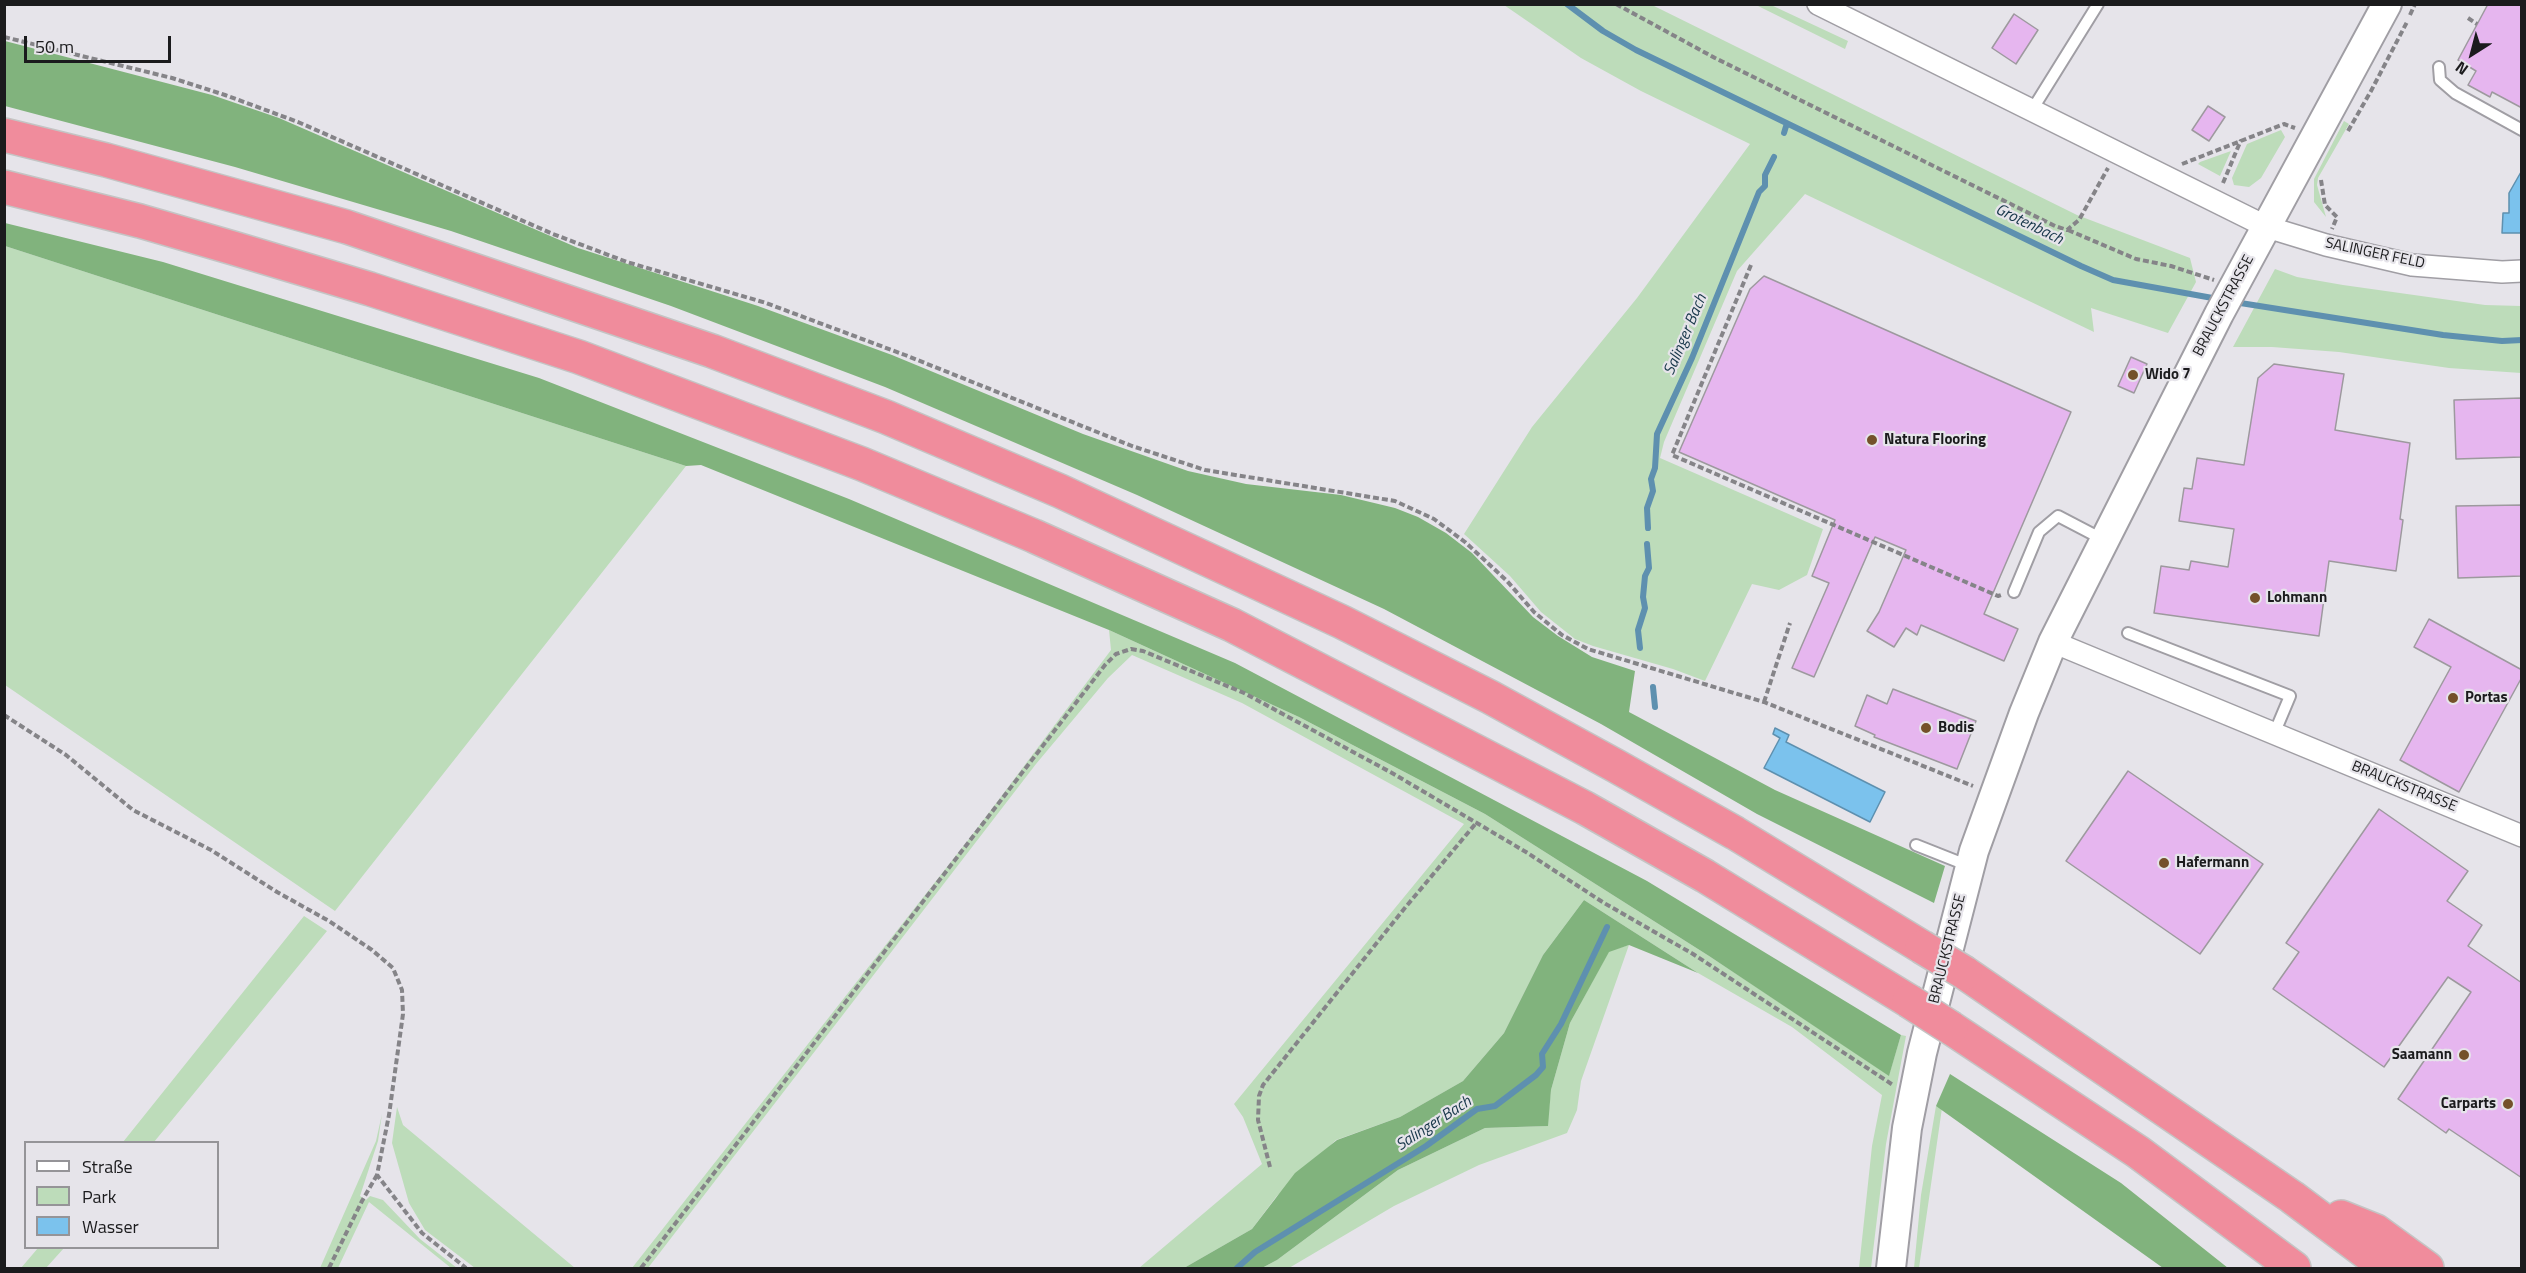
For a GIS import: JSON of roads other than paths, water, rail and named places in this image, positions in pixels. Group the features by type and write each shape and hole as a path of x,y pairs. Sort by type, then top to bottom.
{"highway":[{"path":"4,135 106,160 347,227 471,267 712,351 952,445 1214,561 1342,622 1490,697 1735,833 1965,973 2292,1197 2387,1269"},
{"path":"4,187 140,221 233,248 370,289 579,357 862,464 1023,531 1232,625 1585,808 1705,876 1909,1001 2138,1152 2294,1269"},
{"path":"2292,1197 2376,1232 2427,1269"}],"street":[{"name":"BRAUCKSTRASSE","path":"1891,1269 1913,1093 1969,866 1993,794 2053,642 2219,314 2267,227 2330,137 2388,4"},
{"path":"1825,6 2267,227"},
{"name":"SALINGER FELD","path":"2267,227 2326,245 2412,265 2502,272 2522,271"},
{"name":"BRAUCKSTRASSE","path":"2053,642 2522,836"}],"lane":[{"path":"2032,110 2097,4"},
{"path":"2439,67 2440,80 2455,93 2522,130"},
{"path":"2014,592 2039,532 2058,516 2104,541"},
{"path":"2128,633 2290,696 2274,734"},
{"path":"1916,845 1969,866"}],"water":[{"path":"2521,172 2521,233 2502,233 2503,213 2509,213 2509,193"},
{"path":"1775,728 1789,735 1786,742 1885,792 1870,822 1764,768 1780,738 1773,734"}],"waterway":[{"name":"Grotenbach","path":"1567,4 1603,31 1636,50 2081,266 2113,280 2218,299"},
{"name":"Salinger Bach","path":"1784,133 1787,123"},
{"name":"Salinger Bach","path":"1648,528 1647,508 1653,491 1651,479 1655,468 1657,434 1692,358 1759,192 1765,186 1765,175 1774,157"},
{"name":"Grotenbach","path":"2234,302 2443,335 2502,341 2522,340"},
{"name":"Salinger Bach","path":"1640,648 1638,630 1645,608 1643,597 1645,576 1649,568 1647,544"},
{"name":"Salinger Bach","path":"1653,687 1655,707"},
{"name":"Salinger Bach","path":"1237,1268 1255,1252 1426,1146 1477,1109 1495,1106 1536,1075 1543,1067 1542,1054 1561,1024 1607,927"}],"place":[{"name":"Wido 7","path":"2133,375"},
{"name":"Natura Flooring","path":"1872,440"},
{"name":"Lohmann","path":"2255,598"},
{"name":"Portas","path":"2453,698"},
{"name":"Bodis","path":"1926,728"},
{"name":"Hafermann","path":"2164,863"},
{"name":"Saamann","path":"2464,1055"},
{"name":"Carparts","path":"2508,1104"}]}
